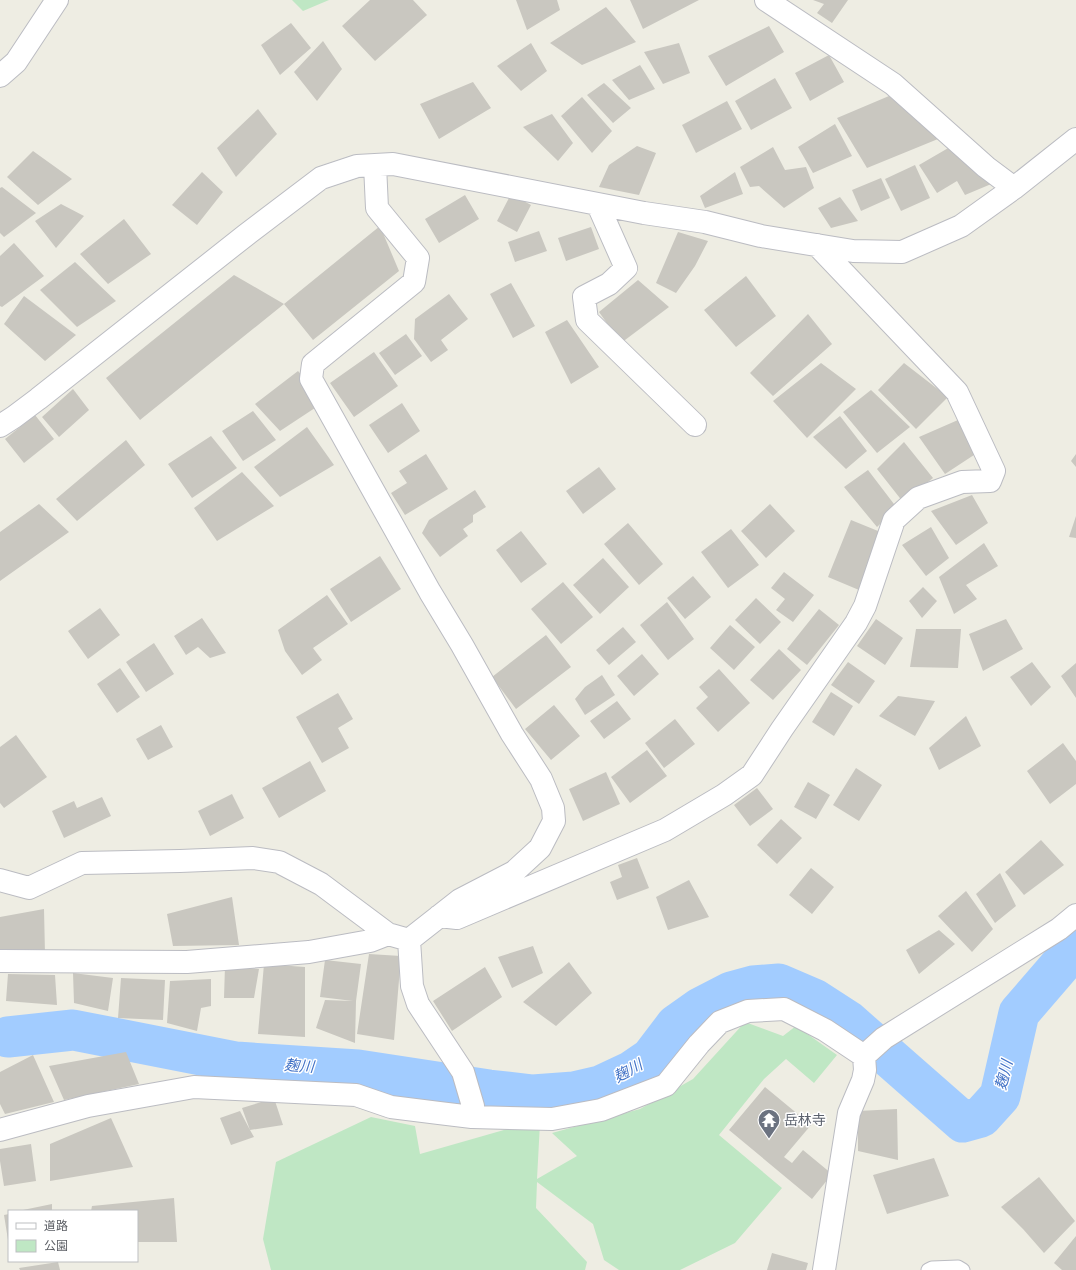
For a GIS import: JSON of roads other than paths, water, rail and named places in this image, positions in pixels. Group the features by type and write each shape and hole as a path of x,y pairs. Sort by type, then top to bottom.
{"street":[{"path":"0,76 16,62 57,0"},
{"path":"766,0 893,84 986,167 1014,188"},
{"path":"0,426 26,408 321,178 357,166 393,164 598,205 705,222 761,236 853,250 902,252 961,226 1014,188 1076,139"},
{"path":"375,165 376,208 418,258 414,282 313,364 311,379 430,592 462,645 512,734 541,779 553,808 554,822 540,848 514,872 460,900 409,940"},
{"path":"598,205 626,268 609,284 584,297 587,320 696,425"},
{"path":"439,916 457,918 665,830 724,795 752,775 782,729 856,623 865,606 894,520 918,498 962,482 990,481 994,471 957,392 817,245"},
{"path":"0,880 29,888 82,863 253,858 279,862 321,884 388,934 409,940"},
{"path":"824,1270 849,1113 863,1080 872,1049 1059,929 1076,915"},
{"path":"0,961 187,962 310,952 370,941 388,934"},
{"path":"409,940 412,986 418,1004 463,1072 472,1111"},
{"path":"0,1130 88,1106 194,1087 356,1095 390,1107 472,1111 552,1119 601,1110 666,1085 699,1044 720,1022 748,1011 784,1009 826,1030 872,1049"}],"lane":[{"path":"928,1270 932,1268 958,1266 963,1270"}],"waterway":[{"name":"麹川","path":"8,1037 73,1030 236,1062 358,1070 489,1090 533,1095 574,1092 600,1086 632,1071 651,1058 676,1025 700,1008 731,992 753,986 779,984 814,999 848,1021 963,1122 981,1117 1000,1096 1019,1013 1076,947"},
{"path":"0,1042 8,1037"}],"place":[{"name":"岳林寺","path":"769,1140"}]}
